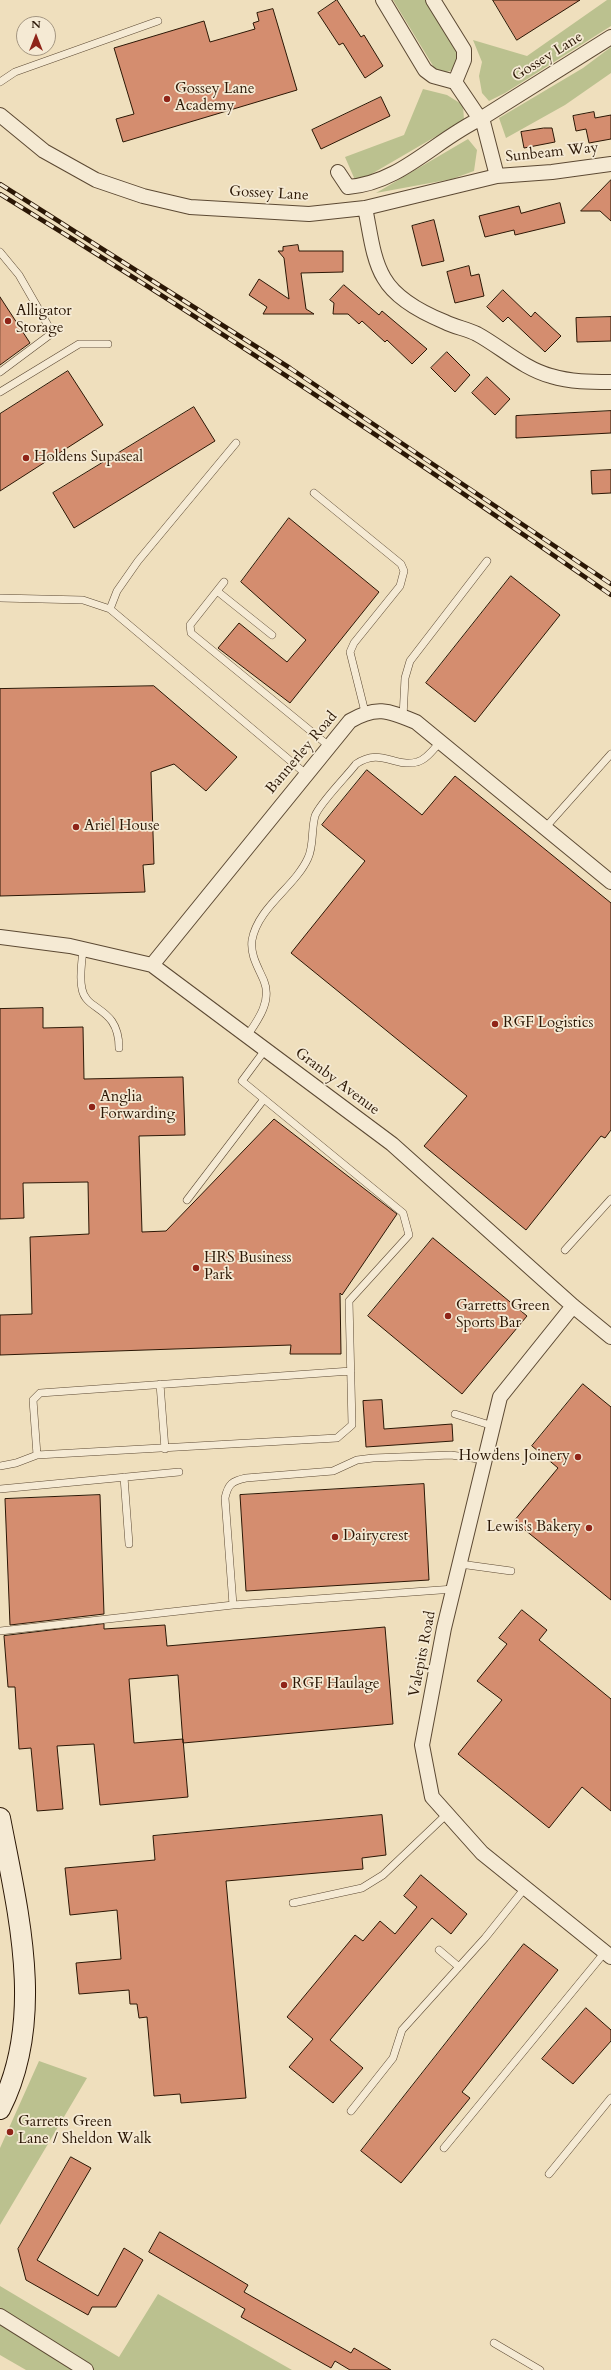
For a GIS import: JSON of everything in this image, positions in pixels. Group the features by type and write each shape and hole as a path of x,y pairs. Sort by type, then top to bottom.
{"street":[{"path":"383,0 425,70 433,76 455,82 481,119 497,176"},
{"path":"433,0 464,50 464,60 455,82"},
{"name":"Gossey Lane","path":"338,172 348,187 365,185 396,172 611,37"},
{"name":"Gossey Lane","path":"0,115 44,151 96,180 143,196 190,207 301,214 365,208 497,176"},
{"name":"Sunbeam Way","path":"497,176 552,172 611,164"},
{"path":"365,208 376,257 384,279 401,297 419,310 445,322 475,333 520,362 549,376 573,381 611,382"},
{"name":"Bannerley Road","path":"152,965 350,721 365,712 387,710 416,722 611,882"},
{"name":"Granby Avenue","path":"0,936 83,949 152,965 392,1144 573,1306 611,1337"},
{"name":"Valepits Road","path":"573,1306 500,1397 454,1589 422,1745 432,1797 447,1814 482,1853 608,1954"},
{"path":"0,1818 25,1962 24,2019 17,2061 0,2109"},
{"path":"0,2316 86,2370"}],"lane":[{"path":"0,82 15,72 158,21"},
{"path":"0,252 19,275 50,329 51,334 48,338 0,372"},
{"path":"0,392 79,344 108,344"},
{"path":"110,609 117,591 138,561 236,443"},
{"path":"314,492 401,564 404,571 400,586 354,643 350,652 365,712"},
{"path":"404,717 405,678 410,661 487,561"},
{"path":"224,582 190,625 191,633 329,746"},
{"path":"217,591 272,635"},
{"path":"0,598 83,600 110,609 306,774"},
{"path":"247,1036 262,1013 266,998 264,982 252,954 252,940 260,921 300,872 309,857 316,814 356,764 365,758 374,756 389,758 406,763 418,762 429,754 440,742"},
{"path":"545,828 611,754"},
{"path":"83,949 82,990 88,1001 106,1014 116,1026 119,1048"},
{"path":"0,1466 16,1463 37,1455 165,1449 337,1438 352,1425 349,1301 409,1235 403,1213 242,1081 266,1050"},
{"path":"188,1200 264,1099"},
{"path":"565,1250 611,1199"},
{"path":"37,1455 33,1400 40,1393 351,1371"},
{"path":"160,1384 165,1449"},
{"path":"455,1414 493,1426"},
{"path":"233,1605 225,1498 227,1488 232,1481 246,1478 333,1471 357,1460 373,1458 451,1455 485,1460"},
{"path":"0,1489 179,1472"},
{"path":"124,1477 129,1544"},
{"path":"460,1564 511,1571"},
{"path":"0,1631 233,1605 454,1589"},
{"path":"293,1903 362,1888 383,1875 447,1814"},
{"path":"351,2111 393,2058 402,2030 459,1967 525,1888"},
{"path":"439,1950 459,1967"},
{"path":"444,2148 608,1954"},
{"path":"549,2174 611,2098"},
{"path":"494,2343 540,2370"}],"green space":[{"path":"393,0 425,0 459,53 454,70 446,72 435,69"},
{"path":"607,0 611,0 611,26 505,93 489,101 482,93 479,76 482,62 473,40 527,56"},
{"path":"611,47 611,73 565,105 506,138 499,118 583,68"},
{"path":"423,89 447,95 463,105 464,120 368,176 355,180 345,157 404,135"},
{"path":"468,139 477,150 474,171 452,179 376,193"},
{"path":"39,2061 87,2078 0,2225 0,2148"},
{"path":"0,2286 119,2357 158,2294 292,2370 26,2370 0,2355"}],"building":[{"path":"337,0 361,37 364,35 383,66 365,78 343,43 339,45 318,13"},
{"path":"493,0 580,0 517,40"},
{"path":"273,9 297,90 123,142 116,119 134,114 114,48 204,21 210,42 255,29 253,23 259,21 257,13"},
{"path":"381,97 390,116 321,149 312,130"},
{"path":"594,112 595,118 611,115 611,139 589,143 586,129 576,131 573,116"},
{"path":"552,128 555,142 524,148 521,132"},
{"path":"611,180 611,221 600,211 581,211"},
{"path":"560,203 565,223 515,235 514,230 485,237 479,216 519,206 521,213"},
{"path":"434,220 444,261 422,266 412,226"},
{"path":"298,245 299,251 343,251 343,272 301,273 306,309 314,314 263,314 267,307 249,295 259,279 289,299 284,258 278,251 283,251 283,247"},
{"path":"469,266 471,276 479,274 484,296 455,303 447,272"},
{"path":"344,285 379,315 382,311 427,349 412,364 387,340 385,342 362,321 359,324 348,314 333,314 334,303 330,300"},
{"path":"503,290 531,317 535,312 561,336 545,352 508,317 503,322 487,307"},
{"name":"Alligator Storage","path":"0,297 30,343 0,365"},
{"path":"611,317 611,341 577,342 576,318"},
{"path":"447,352 470,375 455,392 431,368"},
{"name":"Holdens Supaseal","path":"68,371 103,425 0,491 0,414"},
{"path":"487,377 510,399 495,415 472,393"},
{"path":"194,407 215,441 74,528 53,493"},
{"path":"611,411 611,433 516,438 516,416"},
{"path":"611,470 611,493 592,494 591,471"},
{"path":"289,518 379,592 290,703 218,648 239,623 287,662 306,640 241,582"},
{"path":"511,576 560,615 475,722 426,683"},
{"name":"Ariel House","path":"154,686 237,757 206,791 174,764 151,772 154,864 143,865 145,892 0,896 0,689"},
{"name":"RGF Logistics","path":"367,770 422,815 455,776 611,903 611,1130 605,1138 601,1136 526,1230 424,1146 467,1096 291,953 365,861 322,825"},
{"name":"HRS Business Park","path":"43,1008 43,1028 83,1027 84,1079 183,1077 185,1135 139,1136 142,1232 166,1231 274,1119 397,1214 342,1295 340,1293 341,1354 290,1354 291,1345 0,1355 0,1315 32,1314 30,1237 89,1234 88,1182 23,1183 24,1218 0,1219 0,1009"},
{"name":"Garretts Green Sports Bar","path":"433,1238 527,1316 462,1394 368,1316"},
{"path":"583,1384 611,1407 611,1600 514,1521 558,1468 532,1446"},
{"path":"382,1400 384,1429 452,1424 453,1441 366,1447 363,1401"},
{"name":"Dairycrest","path":"424,1484 429,1580 246,1591 240,1495"},
{"path":"100,1495 104,1614 10,1625 5,1499"},
{"path":"522,1610 547,1630 539,1640 611,1699 611,1811 582,1787 549,1828 458,1754 502,1700 477,1681 507,1644 499,1638"},
{"path":"104,1624 104,1629 165,1625 167,1646 385,1627 393,1724 183,1743 188,1797 100,1805 94,1744 57,1746 63,1809 37,1811 31,1748 19,1749 15,1687 8,1687 4,1636","holes":["178,1675 183,1739 134,1743 129,1679"]},
{"path":"382,1815 386,1855 362,1858 363,1869 226,1881 246,2098 181,2103 180,2094 154,2096 147,2017 139,2018 137,2004 130,2004 129,1990 79,1994 76,1963 121,1959 117,1910 70,1915 65,1868 155,1860 153,1836"},
{"path":"421,1875 467,1914 451,1934 432,1918 330,2040 363,2068 333,2103 289,2067 313,2039 287,2017 355,1935 363,1941 380,1921 395,1934 417,1907 404,1896"},
{"path":"524,1944 558,1970 462,2092 470,2098 401,2183 361,2151"},
{"path":"586,2008 611,2030 611,2041 573,2084 542,2059"},
{"path":"71,2157 91,2168 37,2260 98,2296 124,2248 143,2260 116,2307 92,2307 88,2315 26,2280 18,2249"},
{"path":"160,2232 248,2285 244,2292 351,2353 354,2348 391,2370 350,2370 335,2361 331,2368 241,2317 245,2309 149,2252"}],"railway":[{"path":"0,184 290,368 611,584"},
{"path":"0,194 232,340 385,441 611,595"}],"place":[{"name":"Gossey Lane Academy","path":"167,99"},
{"name":"Alligator Storage","path":"8,321"},
{"name":"Holdens Supaseal","path":"26,458"},
{"name":"Ariel House","path":"76,827"},
{"name":"RGF Logistics","path":"495,1024"},
{"name":"Anglia Forwarding","path":"92,1107"},
{"name":"HRS Business Park","path":"196,1268"},
{"name":"Garretts Green Sports Bar","path":"448,1316"},
{"name":"Howdens Joinery","path":"578,1457"},
{"name":"Lewis's Bakery","path":"589,1528"},
{"name":"Dairycrest","path":"335,1537"},
{"name":"RGF Haulage","path":"284,1685"},
{"name":"Garretts Green Lane / Sheldon Walk","path":"10,2132"}]}
